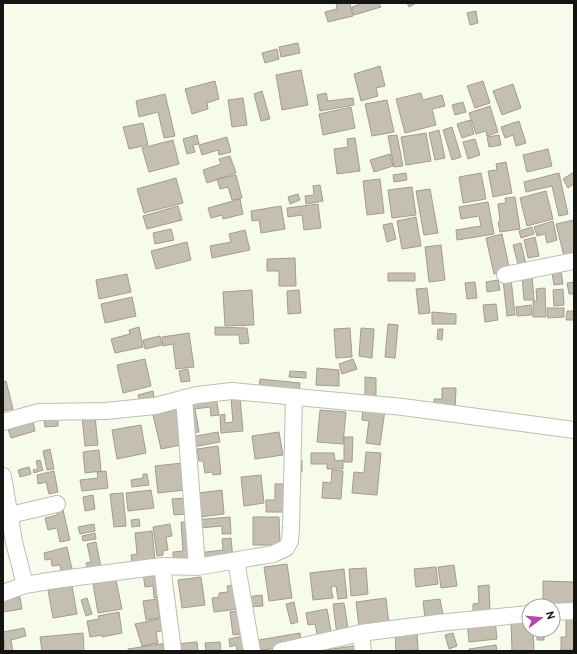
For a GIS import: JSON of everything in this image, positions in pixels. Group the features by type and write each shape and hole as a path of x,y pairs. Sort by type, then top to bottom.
{"street":[{"path":"505,275 574,261"},
{"path":"3,422 39,412 106,411 155,406 197,394 232,391 403,408 574,430"},
{"path":"3,593 25,585 162,566 197,568 273,554 286,548 290,541 294,397"},
{"path":"184,398 197,568"},
{"path":"3,476 14,542 25,585"},
{"path":"10,515 57,504"},
{"path":"236,561 252,651"},
{"path":"162,566 173,651"},
{"path":"561,612 574,611"},
{"path":"281,651 360,633 521,615"},
{"path":"360,633 363,651"}],"building":[{"path":"336,3 350,3 353,16 328,22 325,12 337,9"},
{"path":"357,3 379,3 381,7 354,15 352,7 358,5"},
{"path":"407,3 416,3 409,7"},
{"path":"476,11 478,23 470,25 467,13"},
{"path":"298,43 300,53 281,57 279,47"},
{"path":"277,49 279,59 265,63 262,53"},
{"path":"380,66 385,86 376,88 378,96 361,101 354,74"},
{"path":"301,70 308,105 282,110 276,75"},
{"path":"215,81 219,99 207,103 208,109 192,114 185,89"},
{"path":"483,81 490,103 475,108 467,86"},
{"path":"513,84 521,108 502,115 493,91"},
{"path":"262,91 270,119 261,121 254,94"},
{"path":"326,93 328,101 353,98 354,105 320,111 317,95"},
{"path":"421,93 423,100 442,95 445,106 432,109 436,125 405,133 396,99"},
{"path":"165,94 175,136 164,138 158,112 139,117 136,101"},
{"path":"243,98 247,125 232,127 228,100"},
{"path":"387,100 394,132 372,136 365,104"},
{"path":"463,102 466,112 455,115 452,105"},
{"path":"490,106 498,132 487,136 486,131 476,134 469,113"},
{"path":"351,107 355,128 323,135 319,114"},
{"path":"470,120 474,134 462,138 457,124"},
{"path":"519,121 526,143 516,146 513,135 505,138 501,127"},
{"path":"143,123 148,145 129,149 123,127"},
{"path":"452,127 461,157 452,160 443,130"},
{"path":"439,130 445,158 435,160 429,133"},
{"path":"426,133 431,161 406,165 401,137"},
{"path":"197,135 199,144 193,145 195,152 187,154 183,139"},
{"path":"397,135 403,166 394,167 388,136"},
{"path":"499,135 501,145 489,147 487,137"},
{"path":"227,137 231,152 219,155 218,150 202,155 199,145"},
{"path":"355,138 360,171 337,174 334,149 348,147 347,139"},
{"path":"475,139 480,155 468,159 463,142"},
{"path":"173,140 179,164 149,172 142,148"},
{"path":"548,149 552,166 527,172 523,155"},
{"path":"390,154 393,166 374,172 370,160"},
{"path":"230,156 236,173 207,183 203,170 221,164 219,159"},
{"path":"506,162 512,193 493,197 488,171 497,170 496,164"},
{"path":"574,172 574,184 568,188 563,179"},
{"path":"406,173 407,180 394,182 393,175"},
{"path":"481,173 486,199 463,203 459,177"},
{"path":"559,173 568,214 559,216 552,186 526,192 524,182"},
{"path":"236,175 242,198 232,200 228,187 220,189 217,179"},
{"path":"176,178 183,203 144,213 137,189"},
{"path":"380,179 384,213 367,215 363,181"},
{"path":"320,185 323,201 306,204 305,196 314,195 313,186"},
{"path":"412,187 416,215 392,218 388,190"},
{"path":"430,189 438,233 424,235 416,191"},
{"path":"546,191 553,219 527,226 520,198"},
{"path":"298,194 300,200 290,204 288,197"},
{"path":"515,197 520,229 500,232 498,222 500,221 498,204 506,203 505,198"},
{"path":"240,199 243,214 223,219 222,215 211,218 208,208"},
{"path":"488,202 494,234 457,240 456,230 481,226 479,216 461,219 459,207"},
{"path":"318,204 321,228 304,230 302,215 288,217 287,208"},
{"path":"178,206 182,220 147,229 143,216"},
{"path":"281,206 285,229 261,233 259,220 252,221 251,211"},
{"path":"416,217 421,246 402,249 397,221"},
{"path":"574,220 574,253 564,256 556,224"},
{"path":"553,221 557,240 547,243 545,234 537,236 534,227"},
{"path":"392,223 396,239 387,242 383,225"},
{"path":"532,227 534,234 521,238 519,231"},
{"path":"171,229 174,240 155,244 153,233"},
{"path":"245,230 250,250 212,258 210,246 231,242 229,234"},
{"path":"502,234 510,271 494,274 486,238"},
{"path":"535,237 539,256 528,258 524,240"},
{"path":"187,242 191,260 156,269 151,251"},
{"path":"521,243 527,268 515,271 514,265 518,264 513,245"},
{"path":"441,245 445,280 429,282 425,247"},
{"path":"295,258 296,286 279,286 279,271 267,271 267,259"},
{"path":"561,272 563,284 554,285 552,273"},
{"path":"388,273 415,273 415,281 388,281"},
{"path":"127,274 131,292 99,299 96,280"},
{"path":"522,276 532,276 534,300 524,300"},
{"path":"511,279 515,315 507,316 503,280"},
{"path":"498,280 500,290 487,292 486,282"},
{"path":"475,282 477,298 467,299 465,283"},
{"path":"574,282 574,294 569,294 567,283"},
{"path":"427,288 430,313 419,314 416,289"},
{"path":"545,288 546,317 533,317 533,301 537,301 536,289"},
{"path":"563,289 564,305 554,306 553,290"},
{"path":"252,290 254,325 225,326 223,292"},
{"path":"299,290 301,313 288,314 287,291"},
{"path":"132,297 136,316 105,323 101,304"},
{"path":"496,304 498,320 485,322 483,305"},
{"path":"531,305 532,315 517,316 516,307"},
{"path":"547,308 564,308 564,317 548,318"},
{"path":"567,311 574,311 574,320 566,320"},
{"path":"432,312 456,314 456,324 432,324"},
{"path":"388,324 398,325 395,358 385,357"},
{"path":"139,327 143,347 115,353 111,339 130,334 129,330"},
{"path":"215,327 247,328 249,343 240,344 239,335 215,335"},
{"path":"350,328 352,357 336,358 334,329"},
{"path":"361,328 374,329 372,358 359,356"},
{"path":"438,329 443,329 442,340 437,339"},
{"path":"189,333 194,367 176,369 173,344 163,346 162,337"},
{"path":"160,336 162,345 145,349 143,340"},
{"path":"145,359 151,386 123,393 117,365"},
{"path":"353,359 357,369 342,374 339,364"},
{"path":"317,368 339,370 339,386 316,385"},
{"path":"188,369 190,381 181,382 179,371"},
{"path":"290,371 306,372 306,378 289,377"},
{"path":"365,377 376,378 376,399 365,398"},
{"path":"260,379 300,383 299,392 259,388"},
{"path":"6,381 13,409 3,411 3,382"},
{"path":"442,388 456,388 455,411 434,410 434,399 442,399"},
{"path":"153,391 155,403 141,407 138,395"},
{"path":"216,397 219,415 211,416 210,407 195,409 199,432 190,433 185,401"},
{"path":"240,397 243,431 221,433 220,415 225,414 225,423 233,422 231,398"},
{"path":"363,407 385,410 380,445 366,443 369,421 362,420"},
{"path":"177,409 186,444 161,449 153,415"},
{"path":"320,410 346,412 343,444 317,442"},
{"path":"95,416 98,445 85,446 82,417"},
{"path":"58,419 58,426 45,427 44,420"},
{"path":"33,422 35,431 11,438 8,429"},
{"path":"141,425 146,453 117,459 112,430"},
{"path":"218,432 220,442 193,447 191,437"},
{"path":"279,432 283,455 255,459 252,436"},
{"path":"344,437 353,437 352,462 344,462"},
{"path":"218,446 221,474 213,475 212,472 205,473 203,461 199,461 197,449"},
{"path":"50,449 54,469 47,470 43,451"},
{"path":"99,450 101,471 85,473 83,452"},
{"path":"366,452 381,453 377,495 352,493 354,472 364,473"},
{"path":"311,453 334,453 335,461 343,460 343,469 327,469 327,464 311,464"},
{"path":"40,460 43,470 34,473 33,470 38,469 36,461"},
{"path":"295,460 302,460 302,472 295,472"},
{"path":"182,463 185,490 158,493 155,466"},
{"path":"29,467 31,474 20,477 18,470"},
{"path":"332,470 343,471 341,499 322,498 323,482 331,483"},
{"path":"54,471 58,492 49,494 46,482 38,484 37,475"},
{"path":"106,471 108,488 82,491 80,480 98,478 97,472"},
{"path":"143,474 147,474 149,485 132,487 131,480 143,478"},
{"path":"261,475 264,503 244,506 241,477"},
{"path":"275,484 287,484 287,512 266,512 266,500 275,500"},
{"path":"151,490 154,508 128,511 126,493"},
{"path":"222,490 224,514 200,517 198,493"},
{"path":"123,493 126,526 114,527 110,494"},
{"path":"93,495 95,509 85,511 83,497"},
{"path":"184,498 186,514 174,515 172,499"},
{"path":"63,510 70,540 60,542 57,528 48,530 45,518 57,515 57,511"},
{"path":"230,517 231,534 222,534 222,526 200,528 194,520"},
{"path":"253,517 279,517 280,545 253,545"},
{"path":"139,519 140,526 132,527 131,520"},
{"path":"181,522 191,522 194,561 173,562 173,552 183,551"},
{"path":"94,524 95,531 80,534 78,527"},
{"path":"170,524 172,536 166,537 168,550 163,551 163,555 157,556 153,527"},
{"path":"152,531 155,560 132,563 131,555 137,554 135,533"},
{"path":"95,533 96,539 83,541 82,536"},
{"path":"231,538 233,560 199,563 198,553 223,550 222,539"},
{"path":"96,542 101,567 88,570 86,563 91,562 87,544"},
{"path":"67,547 72,569 61,572 60,565 52,566 51,559 45,560 44,553"},
{"path":"287,564 292,598 269,601 264,567"},
{"path":"454,565 457,586 441,588 438,567"},
{"path":"436,567 438,584 416,587 414,569"},
{"path":"366,568 368,594 351,596 349,569"},
{"path":"344,569 347,598 338,599 336,586 331,587 333,598 313,600 310,573"},
{"path":"160,571 163,597 154,598 153,586 145,587 143,573"},
{"path":"201,577 205,605 182,608 178,580"},
{"path":"116,580 122,609 98,613 93,584"},
{"path":"543,581 574,582 574,607 561,607 561,598 543,598"},
{"path":"236,585 239,609 214,612 212,598 219,597 219,593 228,592 227,586"},
{"path":"489,585 490,614 473,615 473,604 479,603 478,586"},
{"path":"72,586 77,614 53,618 48,590"},
{"path":"262,595 263,606 248,607 247,597"},
{"path":"20,597 22,609 3,612 3,600"},
{"path":"87,598 92,614 86,616 81,600"},
{"path":"386,598 389,624 359,627 356,602"},
{"path":"157,599 160,618 146,620 143,601"},
{"path":"440,599 443,615 425,618 423,601"},
{"path":"294,602 298,622 291,624 286,604"},
{"path":"344,603 349,634 337,635 333,604"},
{"path":"327,609 332,637 318,639 315,624 308,625 306,613"},
{"path":"238,611 241,634 233,635 230,612"},
{"path":"119,612 122,633 102,637 102,635 90,637 87,621 99,619 98,616"},
{"path":"566,617 574,617 574,650 561,650 561,637 566,637"},
{"path":"163,618 166,630 156,632 158,643 142,646 135,624"},
{"path":"495,619 497,639 469,642 467,622"},
{"path":"521,621 521,638 533,638 534,651 512,651 511,622"},
{"path":"24,628 26,636 11,640 13,651 5,651 3,632"},
{"path":"83,633 84,651 42,651 40,637"},
{"path":"300,633 302,644 257,651 253,641"},
{"path":"417,633 418,650 396,651 395,634"},
{"path":"453,633 457,646 449,649 445,635"},
{"path":"242,636 246,651 237,651 236,645 230,647 229,639"},
{"path":"537,638 544,638 544,640 537,640"},
{"path":"197,642 198,651 175,651 175,644"},
{"path":"220,642 221,651 206,651 205,643"},
{"path":"167,643 168,651 128,651 128,649"},
{"path":"496,645 497,651 469,651 469,649"},
{"path":"353,646 353,651 318,651"}]}
